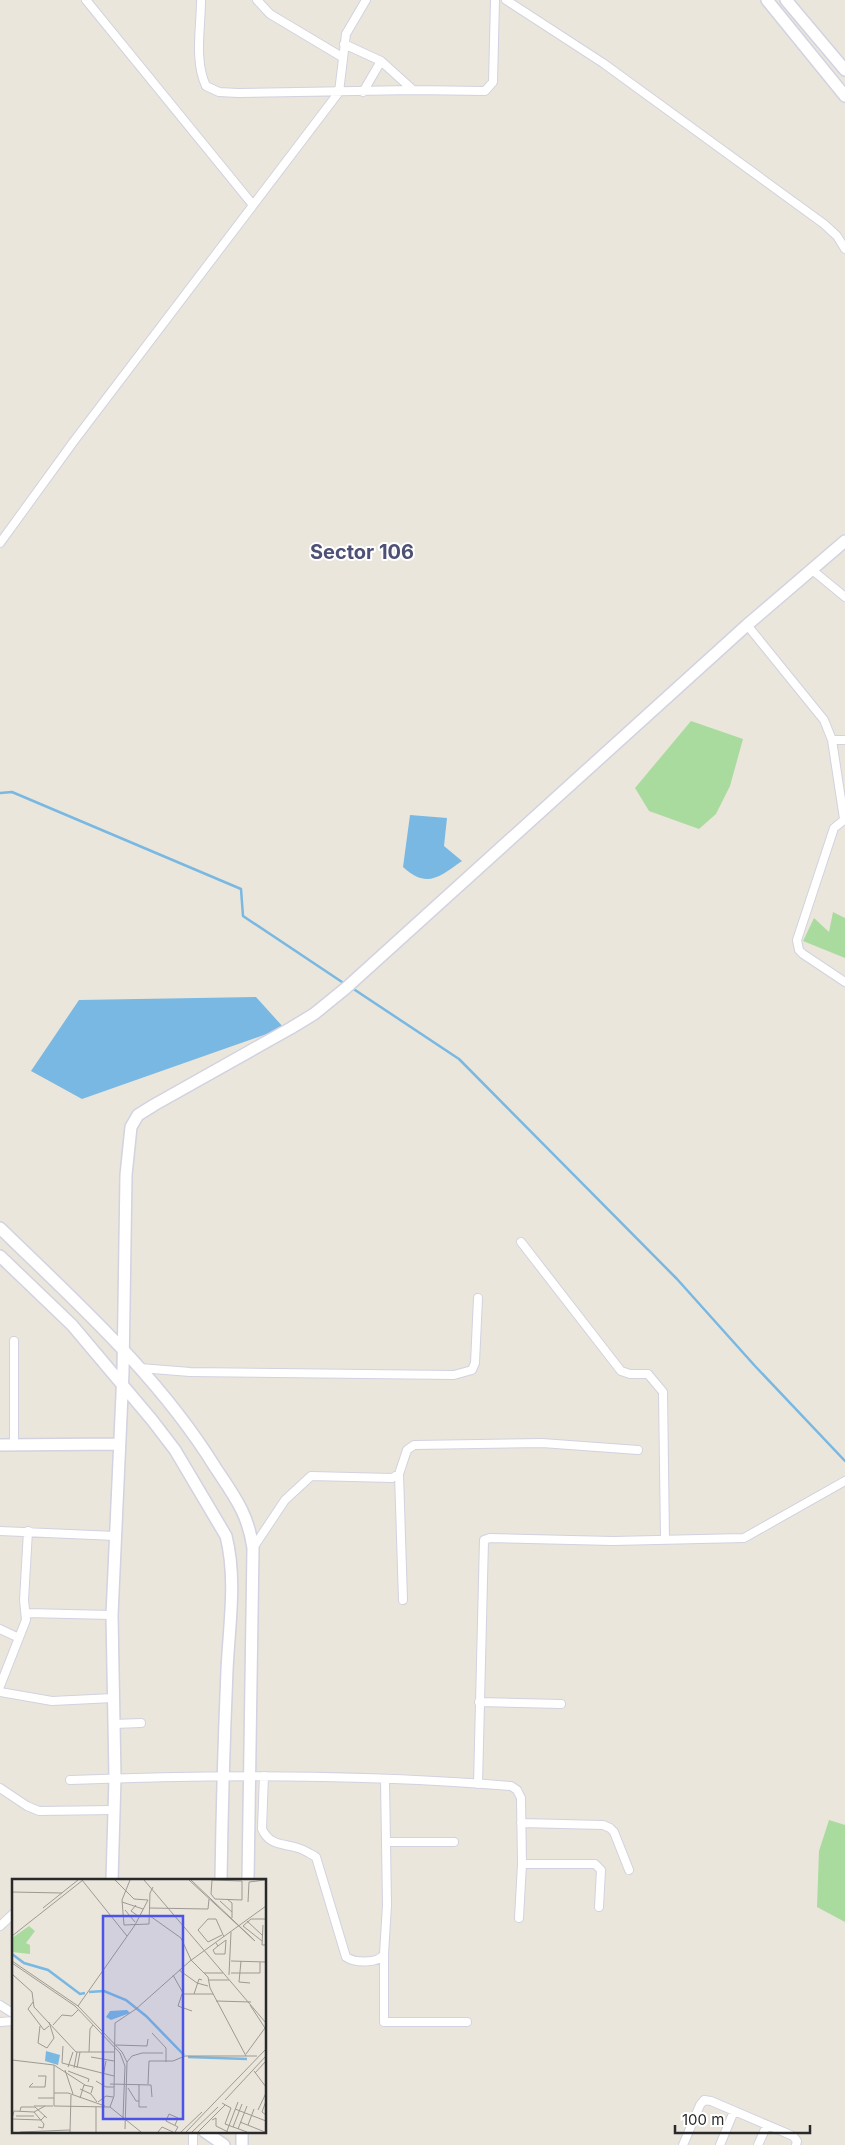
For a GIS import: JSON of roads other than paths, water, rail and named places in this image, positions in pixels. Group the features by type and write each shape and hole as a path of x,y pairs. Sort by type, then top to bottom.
{"street":[{"path":"86,0 254,205"},
{"path":"201,0 200,58 202,78 206,86 219,92 485,91 493,82 496,0"},
{"path":"257,0 270,14 342,57"},
{"path":"0,542 74,441 340,92 342,57 346,34 366,0"},
{"path":"506,0 603,63 824,224 832,230 845,250"},
{"path":"767,0 845,96"},
{"path":"786,0 845,70"},
{"path":"344,44 381,61 413,90"},
{"path":"363,92 381,61"},
{"path":"112,1879 115,1778 112,1615 122,1383 126,1175 128,1138 134,1121 138,1115 154,1105 304,1020 346,988 747,625 845,541"},
{"path":"811,569 845,597"},
{"path":"747,625 824,720 832,740 845,819 834,828 796,940 799,950 803,954 845,982"},
{"path":"832,740 845,740"},
{"path":"0,1228 140,1368 189,1426 244,1511 253,1548 248,1879"},
{"path":"521,1242 621,1371 630,1374 648,1374 663,1392 665,1540"},
{"path":"0,1256 56,1308 122,1383 175,1450 226,1536 232,1583 222,1776 221,1879"},
{"path":"140,1368 190,1372 454,1375 464,1373 472,1370 475,1363 478,1298"},
{"path":"14,1341 14,1445"},
{"path":"403,1600 399,1474 407,1450 414,1445 542,1443 638,1450"},
{"path":"0,1445 118,1444"},
{"path":"253,1548 285,1500 311,1476 392,1478 399,1474"},
{"path":"478,1784 484,1540 490,1538 613,1541 744,1538 845,1481"},
{"path":"0,1531 116,1536"},
{"path":"0,1686 26,1620 24,1600 28,1531"},
{"path":"26,1613 112,1615"},
{"path":"0,1629 19,1638"},
{"path":"0,1692 52,1701 113,1698"},
{"path":"479,1702 561,1704"},
{"path":"114,1724 141,1723"},
{"path":"70,1780 222,1776 328,1776 386,1780 448,1780 511,1786 518,1790 521,1798 522,1864 518,1918"},
{"path":"264,1776 262,1829 265,1837 273,1843 298,1848 316,1857 346,1958 354,1961 376,1960 382,1958 384,1954"},
{"path":"386,1780 387,1905 384,1954 384,2022 467,2022"},
{"path":"0,1788 27,1806 39,1811 114,1810"},
{"path":"521,1823 603,1826 610,1828 614,1832 630,1870"},
{"path":"387,1842 454,1842"},
{"path":"522,1864 595,1864 601,1870 599,1907"},
{"path":"0,1926 12,1916"},
{"path":"0,2005 12,2013"},
{"path":"683,2145 700,2105 704,2100 793,2136 797,2141 796,2145"},
{"path":"720,2145 734,2111"},
{"path":"758,2145 767,2125"},
{"path":"193,2132 193,2145"},
{"path":"206,2132 219,2139"},
{"path":"242,2132 242,2145"}],"water":[{"path":"410,815 447,818 444,846 462,861 440,876 426,879 411,874 403,867"},
{"path":"256,997 284,1028 82,1099 31,1071 79,1000"}],"waterway":[{"path":"0,793 12,792 241,889 243,916 345,984"},
{"path":"352,988 459,1059 677,1279 755,1366 845,1461"}],"district":[{"name":"Sector 106","path":"362,552"}]}
